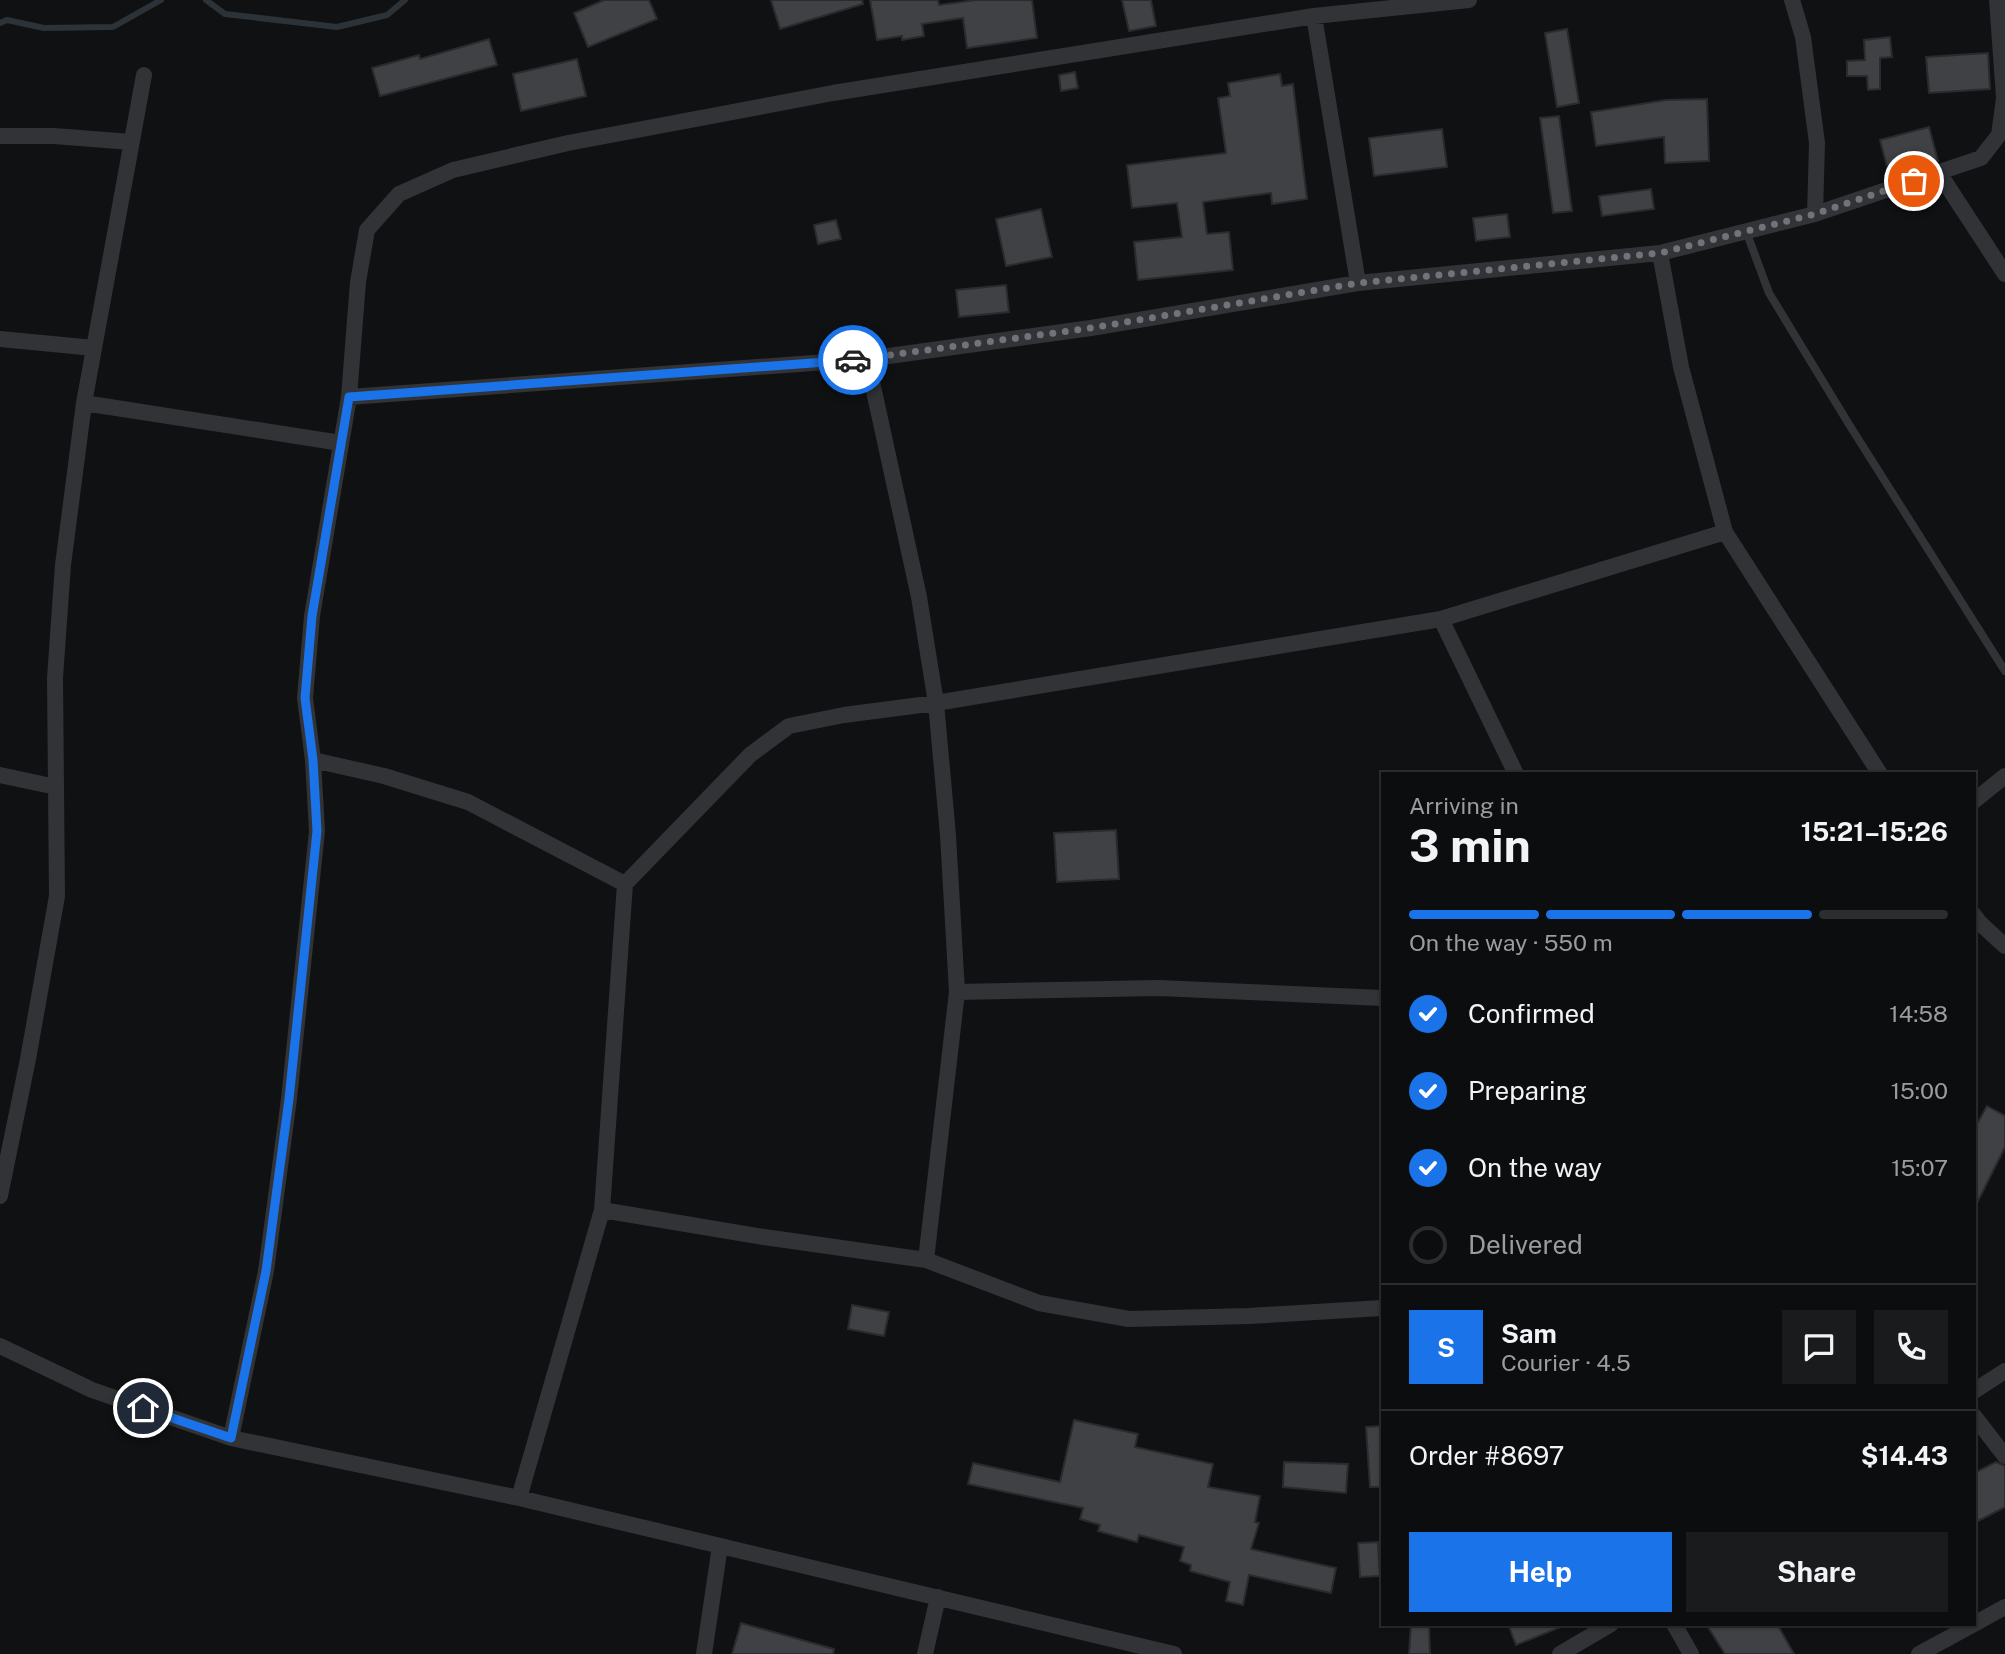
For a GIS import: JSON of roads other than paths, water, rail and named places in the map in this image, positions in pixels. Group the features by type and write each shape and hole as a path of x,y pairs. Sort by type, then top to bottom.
{"street":[{"path":"231,1438 266,1271 289,1099 317,831 313,760 305,698 312,616 349,397 358,282 368,230 399,194 453,170 568,143 833,93 1314,16 1414,3 1469,0"},
{"path":"1792,0 1803,37 1817,143 1815,214"},
{"path":"349,397 867,359 1091,328 1358,283 1660,253 1815,214 1981,158 1999,135 2004,98 1997,0"},
{"path":"1314,16 1358,283"},
{"path":"0,1196 57,896 55,678 63,565 84,403 144,75"},
{"path":"0,136 54,136 131,142"},
{"path":"1939,173 2005,274"},
{"path":"1660,253 1681,367 1725,532 1879,772"},
{"path":"0,339 94,348"},
{"path":"867,359 919,597 936,703 947,835 957,992 926,1260"},
{"path":"84,403 341,443"},
{"path":"519,1498 602,1210 625,884 750,755 789,726 844,715 936,703 1441,619 1725,532"},
{"path":"1441,619 1515,772"},
{"path":"313,760 384,776 468,802 625,884"},
{"path":"0,775 56,788"},
{"path":"1976,799 2005,776"},
{"path":"1976,918 2005,946"},
{"path":"957,992 1159,988 1381,998"},
{"path":"602,1210 926,1260 1039,1303 1129,1319 1250,1316 1381,1308"},
{"path":"0,1346 92,1390 231,1438 519,1498 938,1597 1138,1650 1174,1654"},
{"path":"1976,1390 2005,1371"},
{"path":"1976,1419 2005,1456"},
{"path":"704,1654 720,1546"},
{"path":"925,1654 938,1597"},
{"path":"1976,1623 2005,1606"},
{"path":"1560,1654 1608,1626"},
{"path":"1675,1626 1691,1654"},
{"path":"1919,1654 1970,1626"}],"lane":[{"path":"1746,231 1769,293 2005,671"}],"waterway":[{"path":"0,23 7,20 44,28 113,27 161,0"},
{"path":"206,0 225,14 337,27 387,15 405,0"}]}
